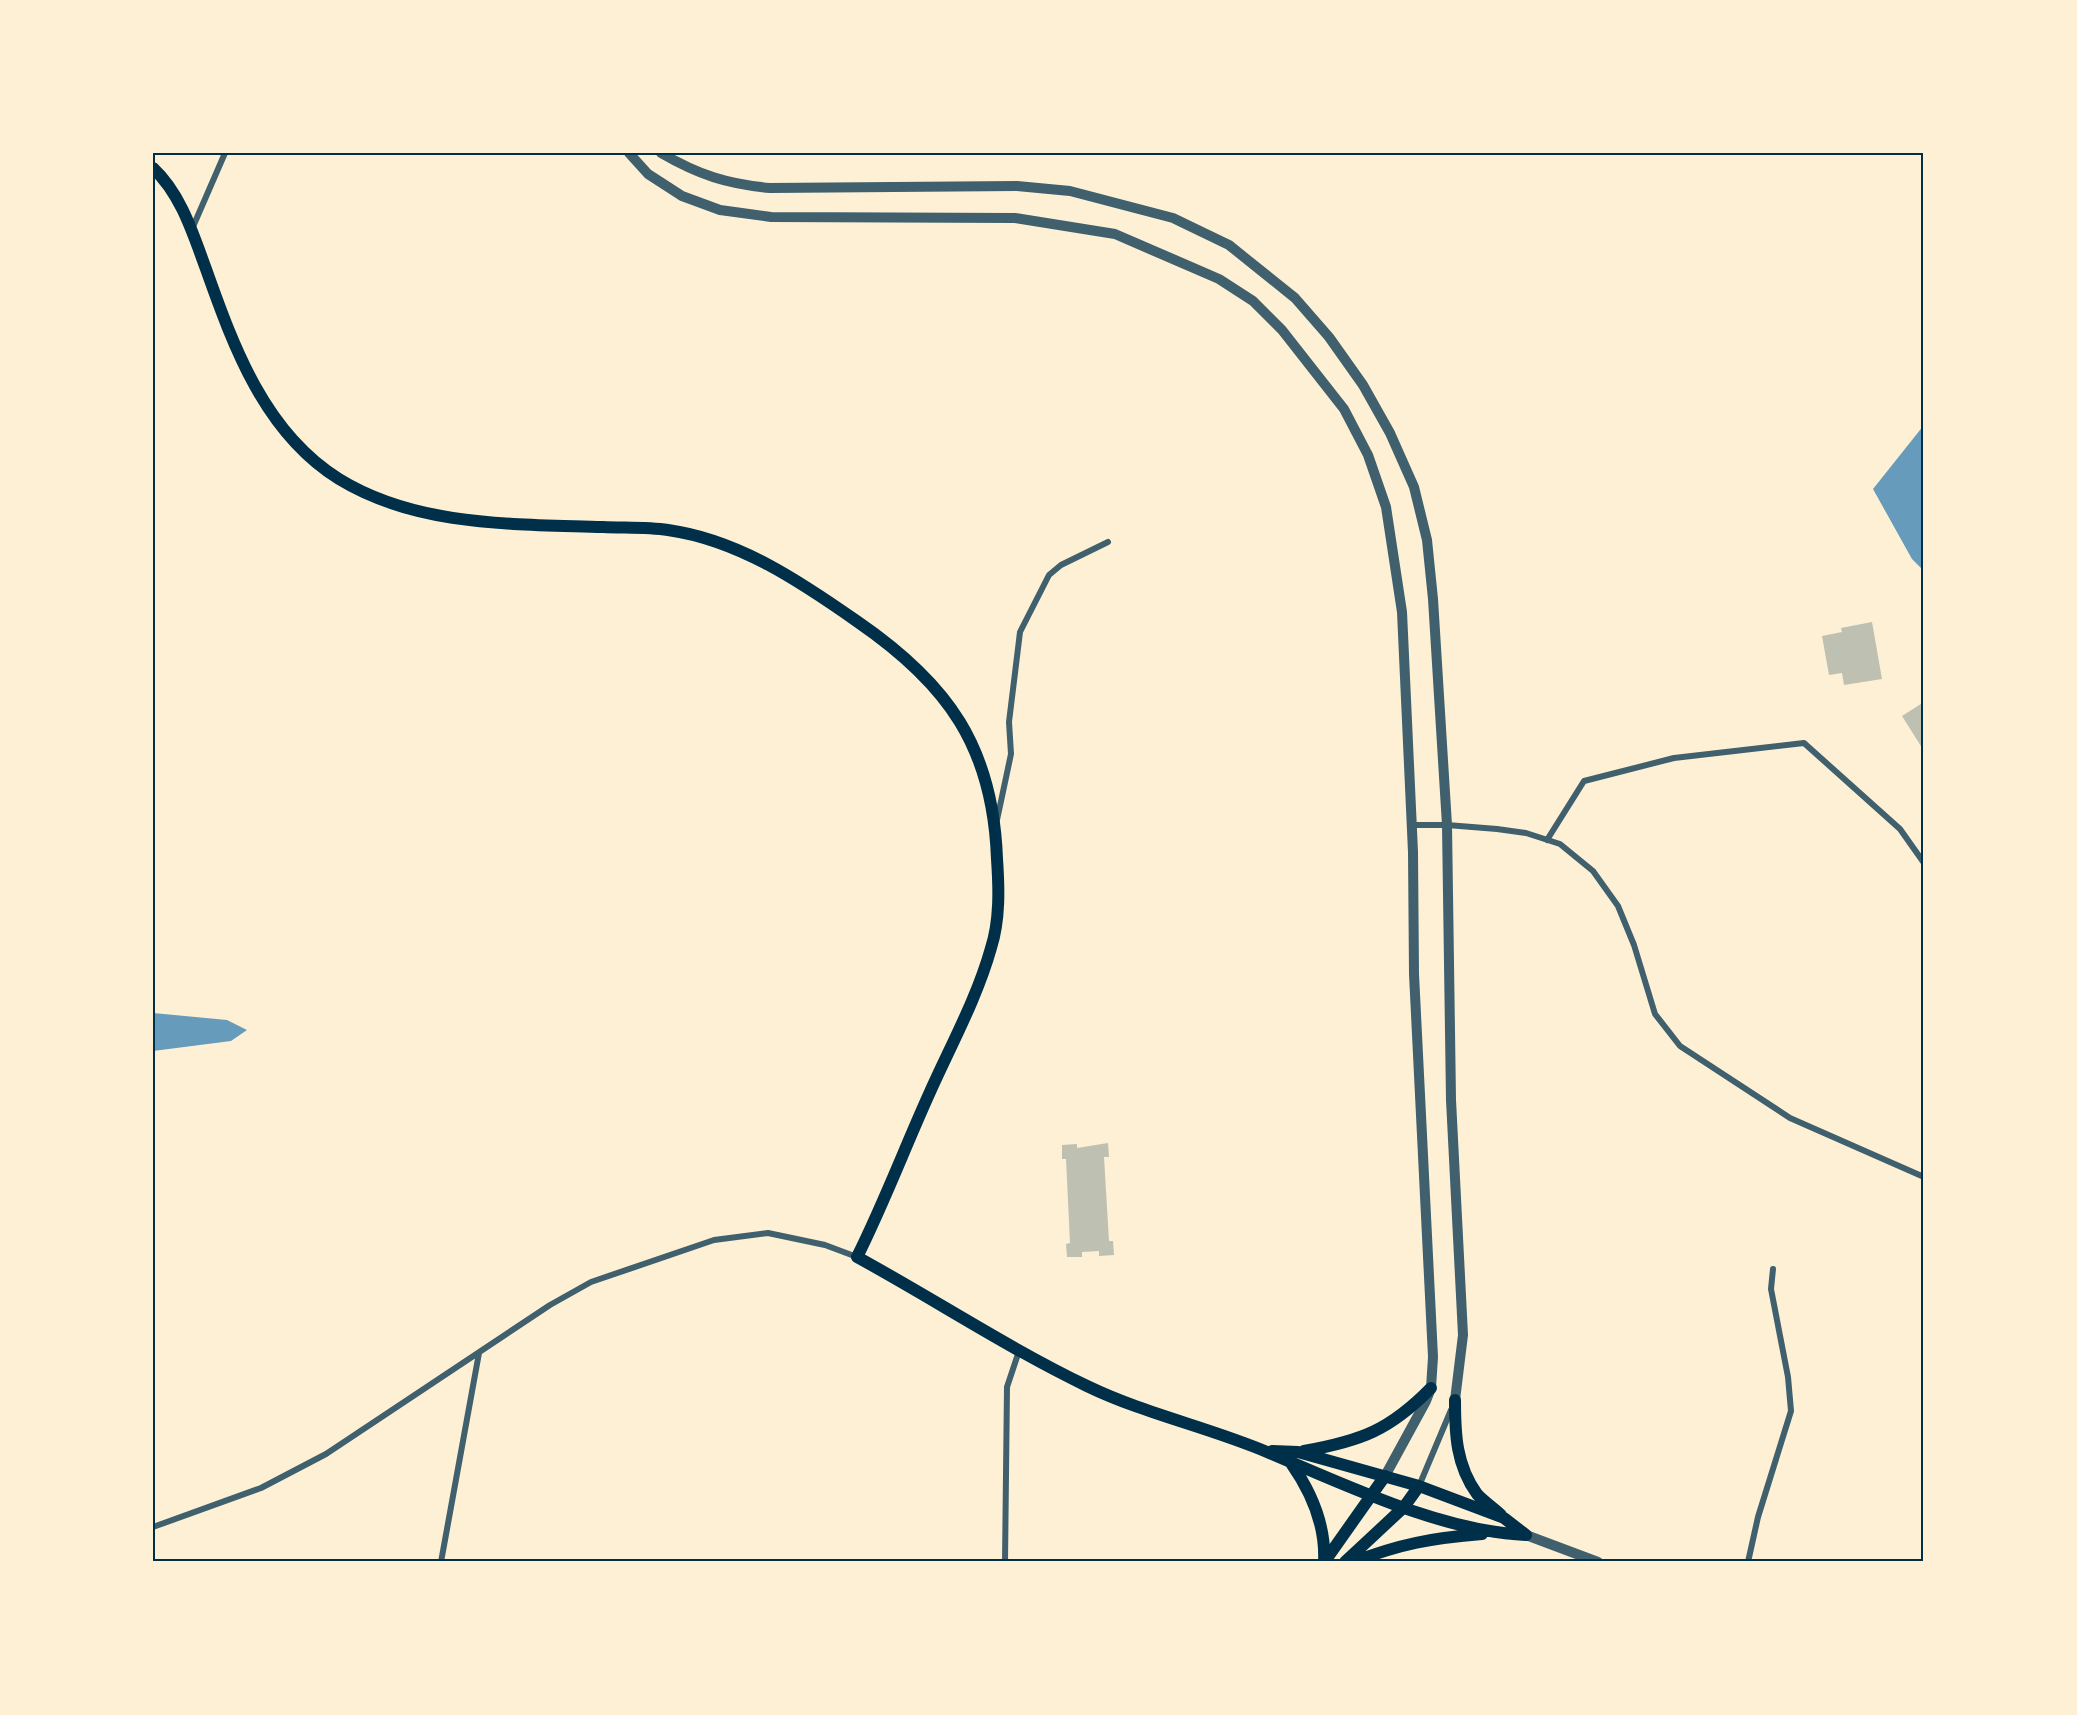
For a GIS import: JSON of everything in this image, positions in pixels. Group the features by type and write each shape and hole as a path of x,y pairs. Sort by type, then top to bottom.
{"main road":[{"path":"153,168 179,204 241,359 262,398 286,435 314,461 340,480 372,496 459,519 506,525 667,529 743,551 789,576 893,646 929,681 952,708 968,733 978,759 996,824 998,904 992,947 958,1031 857,1257 1019,1350 1087,1386 1135,1407 1265,1451 1385,1476 1419,1486 1504,1518"},
{"path":"1294,1457 1360,1440 1396,1419 1431,1388"},
{"path":"1455,1400 1455,1440 1460,1462 1478,1495 1526,1535"},
{"path":"1294,1457 1404,1507 1492,1533"},
{"path":"1294,1457 1322,1524 1325,1540 1324,1562"},
{"path":"1324,1562 1370,1493 1385,1476"},
{"path":"1345,1562 1404,1507 1419,1486"},
{"path":"1353,1562 1389,1548 1428,1538 1492,1533 1526,1535"}],"street":[{"path":"191,230 225,153"},
{"path":"629,153 648,174 682,196 720,210 771,217 1015,218 1115,234 1171,256 1219,279 1253,302 1282,330 1344,409 1368,455 1386,507 1402,612 1412,825 1414,974 1433,1357 1431,1388 1415,1424 1385,1476"},
{"path":"661,153 690,170 730,184 770,188 1017,186 1070,191 1173,219 1229,245 1295,297 1350,366 1390,433 1414,487 1427,540 1433,599 1447,825 1451,1100 1463,1335 1455,1400 1419,1486"},
{"path":"996,824 1011,754 1009,722 1020,632 1049,575 1061,565 1108,542"},
{"path":"1547,840 1584,781 1674,758 1804,743 1900,829 1924,863"},
{"path":"1412,825 1447,825 1526,833 1560,844 1593,871 1618,906 1634,945 1655,1014 1680,1046 1790,1118 1924,1177"},
{"path":"153,1527 261,1488 326,1454 550,1305 591,1282 714,1240 768,1233 825,1245 857,1257"},
{"path":"1748,1562 1758,1517 1791,1411 1788,1377 1771,1289 1773,1269"},
{"path":"1005,1562 1007,1387 1019,1350"},
{"path":"441,1562 479,1353"},
{"path":"1526,1535 1598,1562"}],"water":[{"path":"1924,425 1924,571 1912,559 1873,489"},
{"path":"153,1013 227,1020 247,1030 231,1041 153,1051"}],"building":[{"path":"1872,622 1882,679 1844,685 1842,673 1829,675 1822,636 1842,632 1841,628"},
{"path":"1924,702 1924,751 1902,716"},
{"path":"1108,1143 1109,1157 1104,1157 1109,1241 1113,1241 1114,1255 1099,1256 1099,1251 1082,1252 1082,1257 1067,1257 1066,1244 1070,1243 1066,1159 1062,1159 1062,1145 1077,1144 1077,1148"}]}
